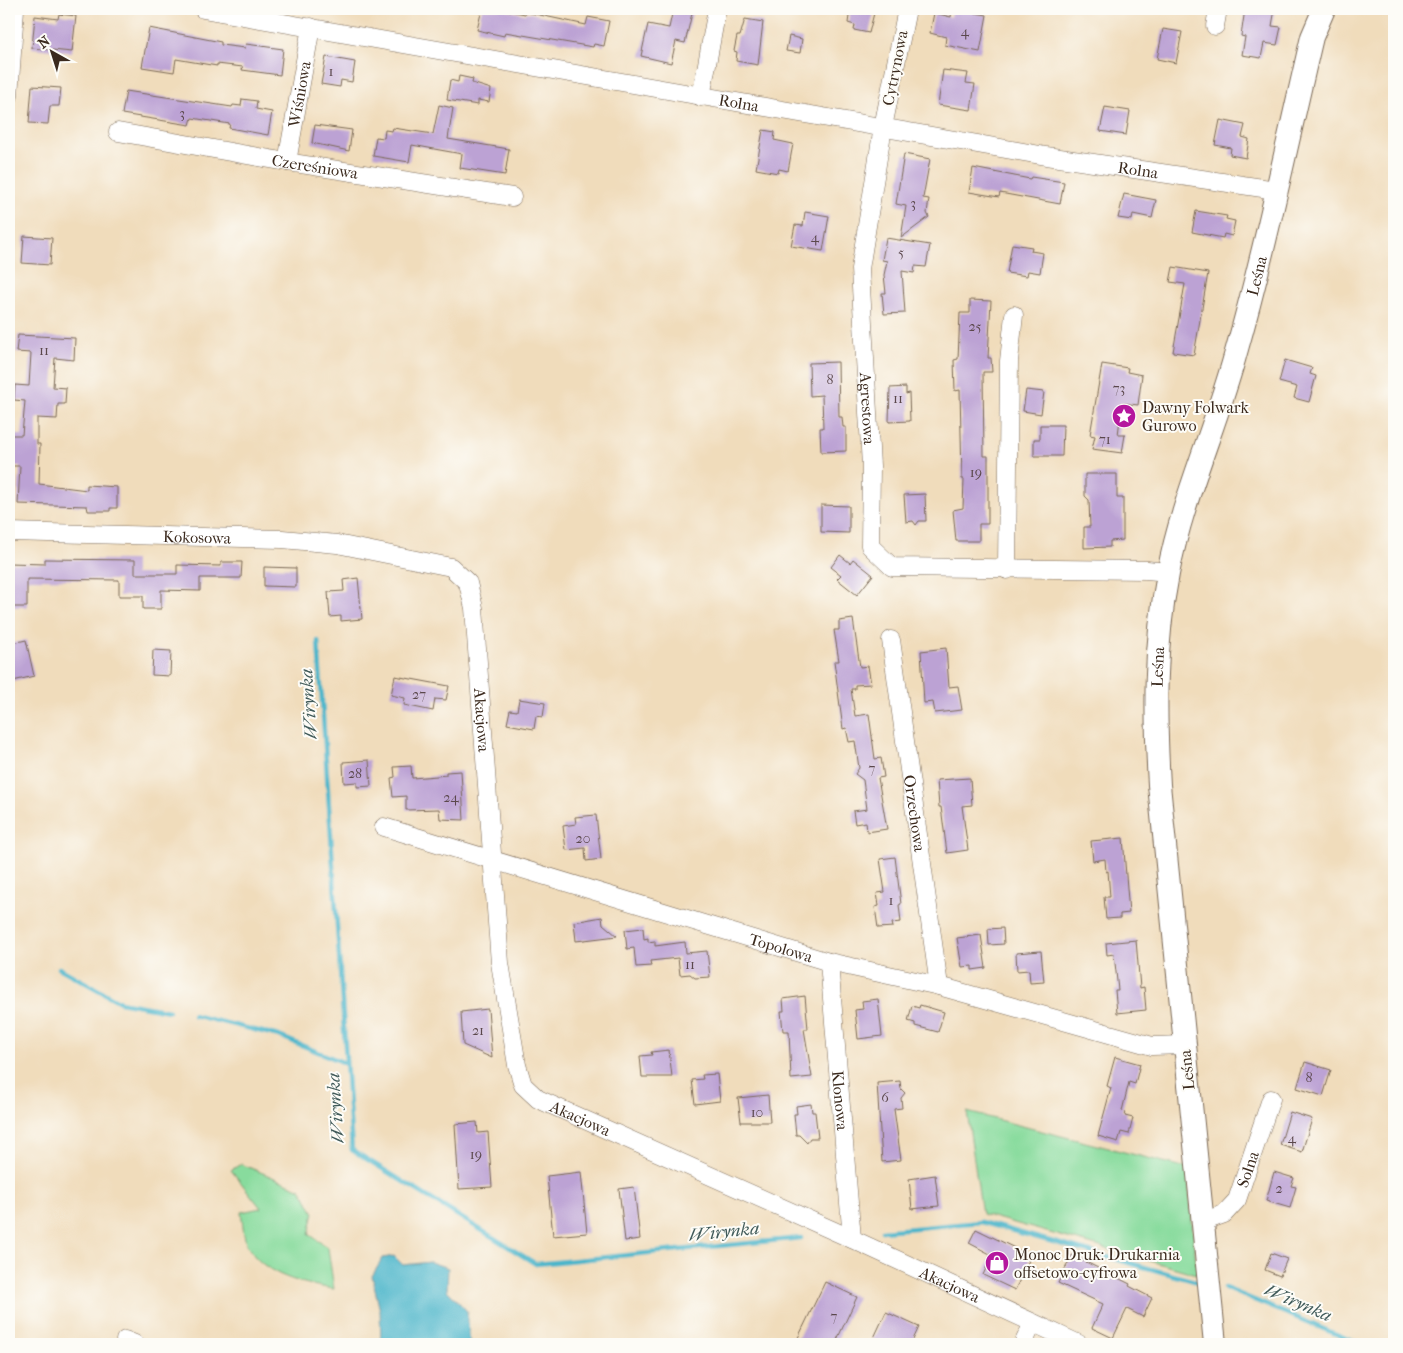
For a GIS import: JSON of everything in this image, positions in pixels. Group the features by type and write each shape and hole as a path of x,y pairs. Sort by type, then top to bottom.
{"street":[{"path":"9,96 14,9"},
{"name":"Rolna","path":"203,9 306,20 701,96 1046,156 1276,190"},
{"path":"701,96 717,9"},
{"name":"Cytrynowa","path":"883,127 907,9"},
{"path":"1215,26 1218,9"},
{"name":"Leśna","path":"1215,1344 1159,785 1154,707 1158,636 1168,572 1201,462 1230,377 1312,37 1324,9"},
{"name":"Wiśniowa","path":"287,162 306,20"},
{"name":"Agrestowa","path":"883,127 860,269 871,466 870,546 892,568 1147,570 1168,572"},
{"name":"Czereśniowa","path":"118,132 287,162 512,198"},
{"path":"1006,570 1009,361 1014,316"},
{"name":"Kokosowa","path":"9,532 282,538 384,552 451,567 468,583 474,608"},
{"name":"Akacjowa","path":"474,608 495,860 500,963 517,1065 523,1085 538,1099 852,1239 1079,1344"},
{"name":"Orzechowa","path":"891,640 939,986"},
{"name":"Topolowa","path":"384,827 829,962 939,986 1152,1046 1184,1045"},
{"name":"Klonowa","path":"829,962 852,1239"},
{"name":"Solna","path":"1202,1222 1224,1214 1237,1200 1271,1099"},
{"path":"1023,1344 1033,1323"}],"green space":[{"path":"967,1112 1187,1168 1197,1274 982,1214"},
{"path":"241,1164 301,1189 314,1213 309,1234 328,1248 334,1289 286,1277 264,1265 255,1257 246,1243 241,1212 261,1208 231,1170"}],"water":[{"path":"394,1256 403,1265 430,1262 448,1268 447,1290 467,1311 470,1344 381,1344 380,1311 372,1276 383,1258"}],"building":[{"path":"482,9 501,9 525,14 526,12 586,25 588,17 609,21 604,46 594,44 593,47 505,32 504,36 477,30"},
{"path":"673,9 693,9 685,43 676,41 671,63 641,56 648,24 669,28"},
{"path":"850,9 875,9 869,33 854,30 855,25 848,23"},
{"path":"952,9 987,15 980,52 945,45 946,37 930,33 934,13 951,17"},
{"path":"1245,9 1275,9 1272,26 1281,27 1277,45 1264,43 1261,58 1242,55 1245,37 1241,36"},
{"path":"59,14 76,16 72,52 32,48 35,16 58,19"},
{"path":"745,19 763,22 758,65 736,61 737,52 734,51 737,36 740,36"},
{"path":"149,28 221,42 221,45 245,48 246,44 283,49 280,75 242,70 243,67 217,64 217,66 176,59 174,72 142,67"},
{"path":"1163,29 1182,32 1176,63 1157,59"},
{"path":"789,36 802,39 800,53 786,51"},
{"path":"326,57 355,62 352,82 341,80 340,87 321,84"},
{"path":"943,70 968,73 966,83 975,84 971,110 938,105"},
{"path":"459,76 473,79 472,83 491,89 489,102 478,100 478,105 447,100 450,80 458,82"},
{"path":"32,86 61,88 59,106 50,106 48,124 29,123"},
{"path":"126,91 232,107 233,105 241,106 242,99 257,101 256,109 272,112 268,135 229,128 230,124 192,118 190,125 122,114"},
{"path":"439,105 453,108 448,139 509,149 505,175 460,168 462,154 412,145 409,162 373,156 376,137 384,138 385,130 392,131 393,128 433,134"},
{"path":"1105,107 1130,111 1126,135 1100,131"},
{"path":"1220,120 1245,125 1242,137 1249,139 1246,158 1230,155 1231,148 1215,145"},
{"path":"315,125 352,130 349,151 312,143"},
{"path":"763,130 775,132 774,140 793,144 788,171 779,169 778,173 756,169"},
{"path":"904,154 930,159 923,198 929,199 927,213 929,217 901,238 906,206 896,204"},
{"path":"973,168 1030,179 1031,177 1064,182 1060,204 1000,193 999,197 969,192"},
{"path":"1124,194 1156,200 1152,218 1133,214 1132,220 1118,218"},
{"path":"1196,211 1227,216 1226,219 1235,221 1232,236 1224,234 1223,238 1192,232"},
{"path":"805,212 829,216 823,251 791,246 795,225 803,226"},
{"path":"24,236 52,238 50,265 22,263"},
{"path":"886,238 930,245 926,267 915,266 914,273 902,271 905,313 884,314 882,293 886,293 884,275 887,261 882,260"},
{"path":"1012,244 1032,247 1031,251 1043,253 1040,273 1028,271 1027,276 1007,273"},
{"path":"1173,267 1208,273 1194,355 1173,352 1185,284 1170,282"},
{"path":"970,300 991,301 988,358 991,358 992,372 983,372 984,456 988,456 988,524 979,524 979,541 956,541 953,510 963,508 964,479 962,479 960,390 955,391 954,360 958,359 960,313 970,313"},
{"path":"18,335 75,338 74,360 55,358 53,387 66,388 65,404 58,404 57,419 37,418 37,444 40,444 39,484 87,490 87,485 117,487 117,508 110,508 110,511 88,511 87,506 18,504 20,466 9,466 9,444 10,435 22,435 25,401 14,400 15,385 29,386 31,353 16,352"},
{"path":"1285,360 1312,368 1310,374 1316,376 1309,402 1294,398 1297,387 1279,382"},
{"path":"838,362 839,417 842,417 843,427 846,427 846,451 821,452 820,428 823,428 822,395 810,396 809,363"},
{"path":"1102,364 1128,368 1127,372 1142,375 1138,405 1122,403 1118,435 1125,435 1122,453 1092,449 1095,436 1090,435"},
{"path":"906,387 906,394 909,393 910,421 889,422 890,388"},
{"path":"1026,390 1044,392 1041,414 1023,411"},
{"path":"1040,425 1063,425 1062,456 1034,456 1034,439 1040,439"},
{"path":"1085,474 1117,474 1117,498 1123,498 1123,540 1110,541 1110,547 1084,548 1084,527 1090,527 1089,500 1085,496"},
{"path":"925,494 926,521 919,521 916,525 913,521 906,522 904,495"},
{"path":"821,505 849,506 849,533 821,532"},
{"path":"840,555 850,563 853,559 873,575 857,595 837,579 841,575 831,567"},
{"path":"45,559 135,560 135,574 177,574 177,565 221,566 221,562 242,562 241,578 200,578 200,591 161,590 161,609 143,609 143,596 119,596 119,580 27,579 27,607 11,607 9,563 45,564"},
{"path":"264,567 296,568 296,587 264,586"},
{"path":"358,578 362,619 341,621 341,616 330,617 328,592 344,591 343,580"},
{"path":"853,619 860,667 868,666 871,684 855,685 855,689 851,689 855,716 869,714 875,759 881,758 884,777 878,778 887,829 867,832 866,822 855,824 853,811 867,809 863,780 855,774 859,768 855,741 849,742 846,728 843,729 834,661 839,661 834,630 839,630 839,621"},
{"path":"26,640 34,676 13,681 9,663 9,644"},
{"path":"946,648 949,687 958,686 962,710 935,713 933,702 924,703 921,651"},
{"path":"153,650 171,651 170,676 152,675"},
{"path":"395,676 449,686 446,700 435,699 433,711 404,705 405,698 391,695"},
{"path":"519,699 545,703 543,717 536,716 534,729 507,724 510,710 517,711"},
{"path":"369,760 371,786 357,787 357,782 344,783 343,762"},
{"path":"411,766 412,778 446,775 446,772 461,771 464,820 440,819 439,809 406,810 406,796 393,797 391,778 395,777 394,767"},
{"path":"970,778 972,805 962,806 968,850 947,853 941,807 939,807 937,780"},
{"path":"596,815 601,859 586,861 585,848 566,850 563,826 576,824 575,817"},
{"path":"1123,838 1129,913 1120,914 1120,918 1106,919 1104,897 1110,897 1108,871 1106,872 1105,859 1093,861 1091,841"},
{"path":"895,857 901,904 899,905 901,922 892,923 893,927 878,928 875,907 879,906 877,893 885,892 880,859"},
{"path":"602,917 603,924 617,936 576,941 574,922"},
{"path":"643,928 644,939 648,938 648,942 655,941 655,946 685,942 686,953 707,951 710,977 695,978 690,974 680,975 678,958 650,961 651,966 636,967 634,948 627,949 625,930"},
{"path":"1003,928 1004,944 989,945 988,929"},
{"path":"981,935 986,968 972,970 972,966 962,967 957,938"},
{"path":"1136,940 1140,988 1144,987 1146,1010 1117,1013 1115,990 1118,990 1114,954 1107,955 1106,943"},
{"path":"1041,951 1044,982 1030,983 1029,970 1017,971 1016,953"},
{"path":"805,996 808,1029 804,1029 812,1077 791,1079 789,1031 783,1031 781,1011 784,1011 783,999"},
{"path":"878,999 882,1036 858,1039 855,1010 863,1009 862,1001"},
{"path":"920,1005 944,1012 938,1032 915,1026 915,1023 908,1021 912,1006 919,1008"},
{"path":"488,1009 492,1058 463,1045 461,1012"},
{"path":"669,1050 672,1077 642,1077 640,1056 652,1055 651,1052"},
{"path":"1115,1057 1140,1064 1135,1084 1129,1082 1122,1111 1126,1112 1125,1116 1133,1118 1129,1134 1121,1132 1118,1142 1098,1136 1111,1088 1107,1086"},
{"path":"1305,1062 1331,1070 1323,1096 1297,1088"},
{"path":"717,1074 720,1101 695,1104 692,1080 703,1079 702,1075"},
{"path":"900,1081 901,1089 905,1093 901,1098 902,1108 894,1109 901,1160 882,1162 877,1083"},
{"path":"768,1095 770,1122 741,1122 738,1098"},
{"path":"811,1104 812,1112 815,1112 818,1138 810,1138 807,1143 799,1135 796,1135 794,1114 797,1114 796,1106"},
{"path":"1290,1112 1312,1119 1302,1152 1280,1145"},
{"path":"477,1122 478,1133 488,1132 492,1187 459,1189 455,1124"},
{"path":"581,1172 587,1233 553,1236 547,1176"},
{"path":"1274,1172 1294,1178 1291,1186 1296,1187 1290,1208 1266,1201"},
{"path":"935,1175 939,1206 912,1209 909,1179"},
{"path":"634,1187 640,1239 625,1241 619,1189"},
{"path":"976,1229 1031,1256 1015,1290 983,1275 992,1255 969,1243"},
{"path":"1271,1253 1287,1259 1280,1276 1265,1270"},
{"path":"1072,1255 1130,1284 1129,1286 1152,1298 1143,1317 1127,1309 1113,1338 1092,1328 1103,1304 1058,1283"},
{"path":"825,1282 857,1297 835,1344 795,1344"},
{"path":"886,1312 919,1327 911,1344 871,1344"}],"waterway":[{"name":"Wirynka","path":"318,641 352,1150 536,1264 801,1238"},
{"path":"59,968 120,1002 169,1011"},
{"path":"193,1015 279,1036 345,1063"},
{"name":"Wirynka","path":"882,1231 981,1222 1202,1283"},
{"name":"Wirynka","path":"1225,1288 1360,1344"}],"place":[{"name":"Dawny Folwark Gurowo","path":"1124,416"},
{"name":"Monoc Druk: Drukarnia offsetowo-cyfrowa","path":"997,1263"}]}
